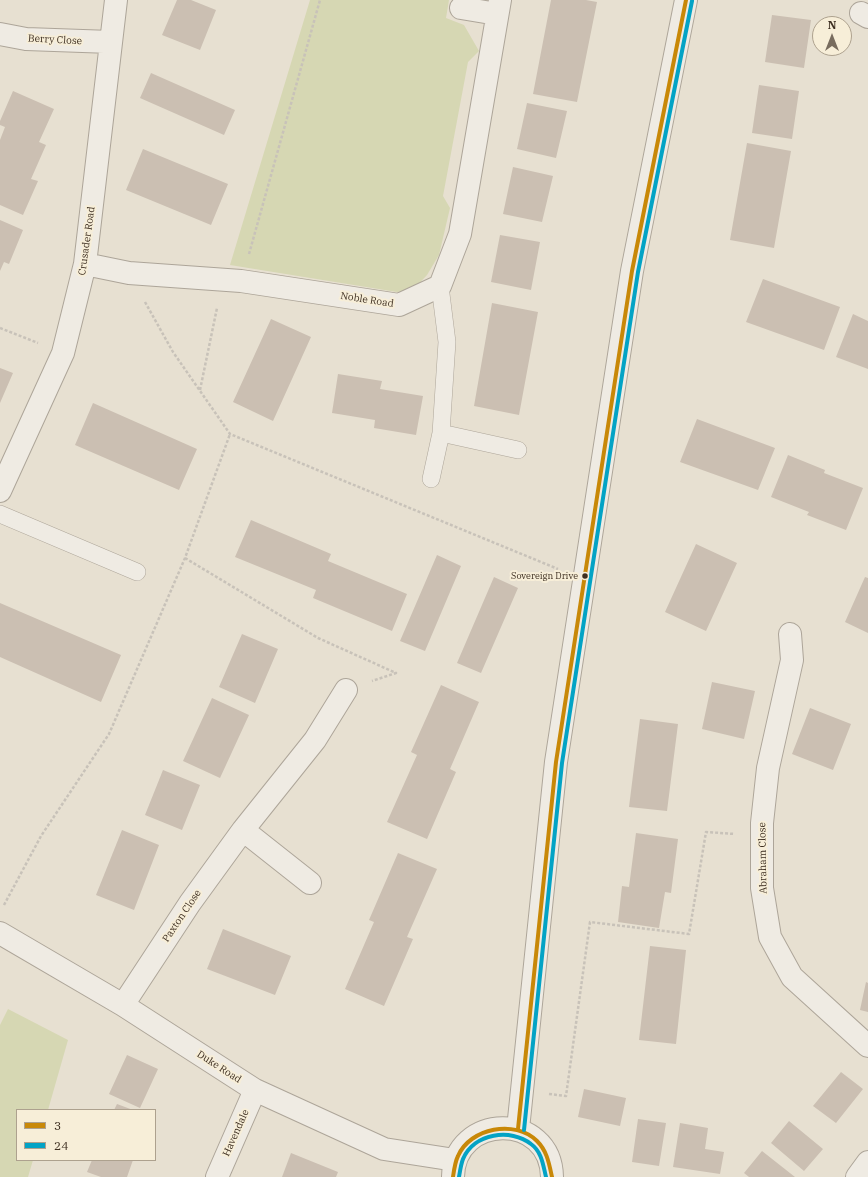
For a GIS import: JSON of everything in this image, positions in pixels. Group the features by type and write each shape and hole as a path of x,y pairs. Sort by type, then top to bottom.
{"street":[{"name":"Crusader Road","path":"0,491 63,353 86,264 116,0"},
{"path":"518,1129 556,762 632,271 686,0"},
{"path":"440,286 460,234 499,7 461,8"},
{"name":"Berry Close","path":"0,34 26,39 111,42"},
{"name":"Noble Road","path":"86,264 129,273 232,280 399,305 440,286"},
{"name":"Abraham Close","path":"790,634 792,660 787,691 768,768 762,836 762,888 770,937 792,976 868,1046"},
{"name":"Paxton Close","path":"123,1005 190,903 243,830 315,740 346,690"},
{"path":"243,830 310,883"},
{"name":"Duke Road","path":"0,932 123,1005 255,1090 384,1149 454,1169"},
{"name":"Havendale","path":"217,1177 255,1090"},
{"path":"454,1169 464,1145 477,1134 493,1128 518,1129 534,1138 545,1151 552,1166 552,1177"},
{"path":"857,1177 868,1162"}],"lane":[{"path":"431,478 440,433 447,342 440,286"},
{"path":"440,433 518,450"},
{"path":"0,514 137,572"}],"path":[{"path":"200,390 232,280 320,0"},
{"path":"129,273 173,352 230,434 584,580"},
{"path":"0,328 63,353"},
{"path":"4,906 41,836 109,734 185,558 230,434"},
{"path":"185,558 318,638 396,673 346,690"},
{"path":"522,1092 566,1096 590,922 689,934 706,832 762,836"}],"green space":[{"path":"310,0 449,0 446,18 464,25 479,51 468,62 443,196 450,208 439,255 427,275 413,290 397,292 230,265"},
{"path":"8,1009 68,1040 48,1109 16,1109 16,1161 33,1161 28,1177 0,1177 0,1025"}],"building":[{"path":"177,0 191,0 216,10 200,50 162,35"},
{"path":"551,0 586,0 597,2 577,102 533,94"},
{"path":"772,15 811,20 804,68 765,62"},
{"path":"151,73 235,110 224,135 140,98"},
{"path":"759,85 799,91 792,139 752,133"},
{"path":"13,91 54,109 39,142 46,145 31,179 38,181 23,215 0,205 0,140 5,127 0,125 0,121"},
{"path":"527,103 567,111 556,158 517,149"},
{"path":"747,143 791,151 774,248 730,240"},
{"path":"143,149 228,184 211,225 126,190"},
{"path":"513,167 553,176 542,222 503,214"},
{"path":"0,220 23,230 9,264 4,262 0,271"},
{"path":"500,235 540,242 531,290 491,282"},
{"path":"763,279 840,307 824,350 746,322"},
{"path":"492,303 538,312 519,415 474,406"},
{"path":"853,314 868,321 868,369 836,357"},
{"path":"271,319 311,337 273,421 233,402"},
{"path":"0,368 13,373 0,403"},
{"path":"338,374 382,381 380,389 423,396 416,435 374,428 375,420 332,413"},
{"path":"93,403 197,449 179,490 75,445"},
{"path":"697,419 775,448 758,490 680,462"},
{"path":"788,455 825,470 824,473 863,488 846,530 807,515 809,512 771,497"},
{"path":"251,520 331,554 328,561 407,594 392,631 313,598 316,590 235,557"},
{"path":"696,544 737,563 706,631 665,612"},
{"path":"437,555 461,566 425,651 400,641"},
{"path":"494,577 518,588 481,673 457,663"},
{"path":"865,577 868,578 868,633 845,622"},
{"path":"0,603 121,655 101,702 0,657"},
{"path":"242,634 278,649 255,703 219,687"},
{"path":"712,682 755,691 744,739 702,729"},
{"path":"441,685 479,702 450,769 456,772 427,839 387,822 417,755 411,752"},
{"path":"212,698 249,715 220,778 183,761"},
{"path":"810,708 851,724 833,770 792,754"},
{"path":"640,719 678,724 667,811 629,807"},
{"path":"163,770 200,785 182,830 145,815"},
{"path":"122,830 159,845 134,910 96,895"},
{"path":"636,833 678,839 671,893 665,892 659,928 618,922 622,886 629,887"},
{"path":"398,853 437,869 407,937 413,939 384,1006 345,989 374,922 369,920"},
{"path":"223,929 291,956 275,995 207,969"},
{"path":"650,946 686,950 676,1044 639,1040"},
{"path":"866,982 868,983 868,1012 860,1010"},
{"path":"127,1055 158,1069 140,1108 109,1094"},
{"path":"841,1072 863,1089 836,1123 813,1106"},
{"path":"584,1089 626,1098 620,1126 578,1117"},
{"path":"117,1104 130,1109 114,1109"},
{"path":"638,1119 666,1123 659,1166 632,1162"},
{"path":"789,1121 823,1149 804,1171 771,1143"},
{"path":"680,1123 708,1128 705,1149 724,1152 720,1174 673,1167"},
{"path":"762,1151 795,1177 749,1177 744,1173"},
{"path":"291,1153 338,1172 336,1177 282,1177"},
{"path":"92,1161 133,1161 127,1177 101,1177 87,1172"}],"transit line":[{"name":"3","path":"518,1129 556,762 632,271 686,0"},
{"name":"24","path":"524,1130 562,763 638,272 692,1"},
{"name":"3","path":"453,1177 457,1158 464,1146 482,1133 506,1129 517,1130 528,1134 537,1141 549,1162 552,1177"},
{"name":"24","path":"459,1177 462,1161 468,1150 475,1143 494,1136 504,1135 523,1139 535,1147 542,1159 546,1177"}],"place":[{"name":"Sovereign Drive","path":"585,576"}]}
